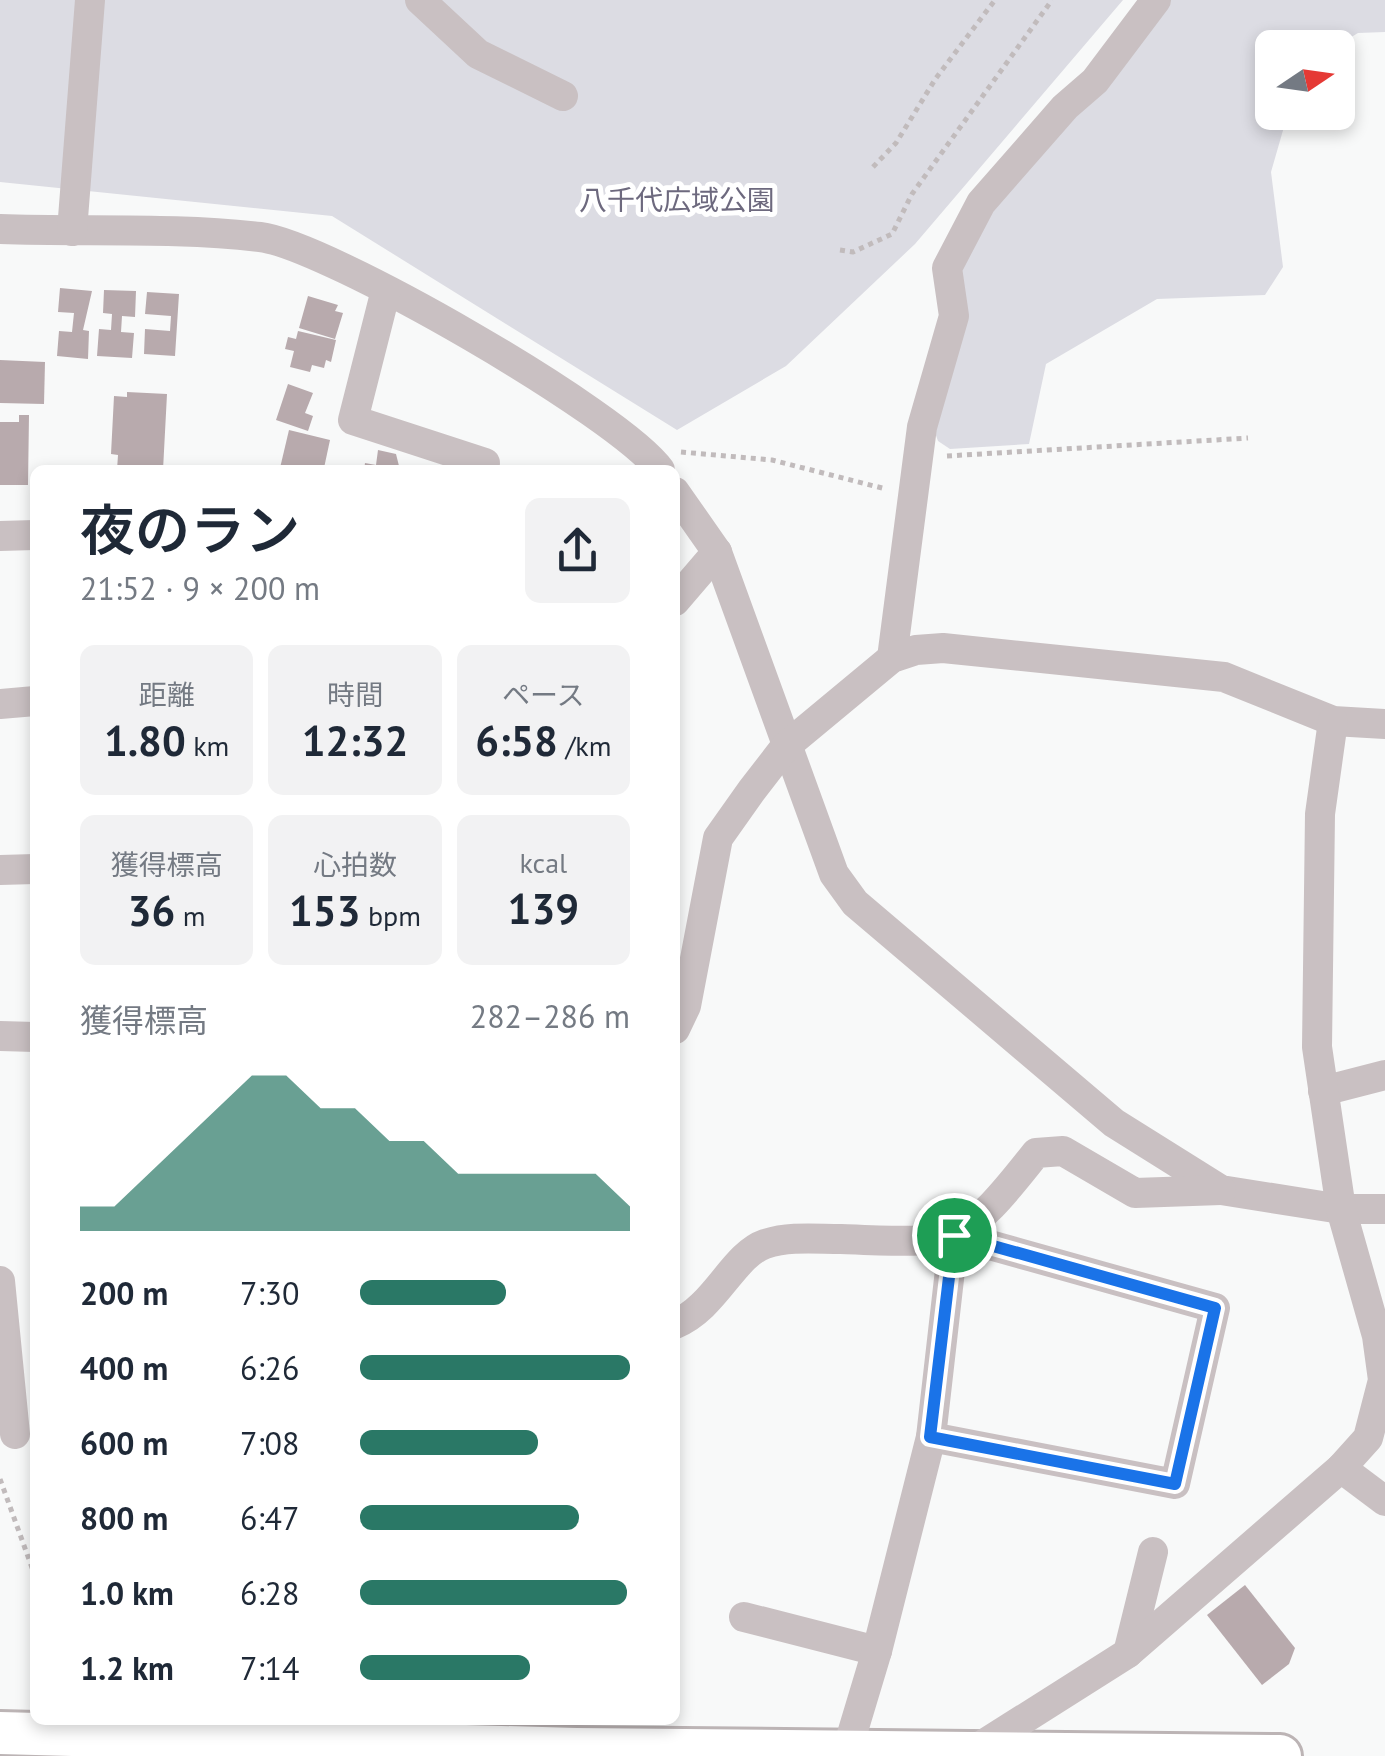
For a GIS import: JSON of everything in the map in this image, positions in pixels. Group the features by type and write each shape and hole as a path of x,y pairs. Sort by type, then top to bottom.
{"highway":[{"path":"0,1733 656,1735 846,1754 1280,1756"}],"street":[{"path":"72,231 90,0"},
{"path":"420,0 478,54 563,96"},
{"path":"892,658 929,389 954,316 946,268 981,202 1065,107 1095,82 1156,0"},
{"path":"0,229 264,237 355,272 550,382 656,465"},
{"path":"386,290 353,420 484,465"},
{"path":"680,499 718,552 834,874 854,903 1114,1123 1221,1190"},
{"path":"0,536 30,535"},
{"path":"680,595 718,552"},
{"path":"680,1018 686,1006 718,838 786,746 892,658 916,650 944,648 1224,677 1333,721 1385,724"},
{"path":"0,704 30,701"},
{"path":"966,1756 1128,1653 1341,1468 1368,1438 1382,1406 1382,1345 1341,1209 1316,1046 1320,814 1333,721"},
{"path":"0,870 30,868"},
{"path":"0,1036 30,1037"},
{"path":"1323,1091 1385,1074"},
{"path":"680,1322 699,1314 760,1246 793,1238 922,1242 954,1235 983,1219 1036,1154 1063,1151 1135,1193 1221,1190 1341,1209 1385,1209"},
{"path":"930,1437 1175,1484 1215,1308 954,1235"},
{"path":"846,1754 877,1652 930,1437 954,1235"},
{"path":"0,1281 17,1435"},
{"path":"1341,1468 1385,1501"},
{"path":"1128,1653 1153,1552"},
{"path":"744,1618 877,1652"}],"path":[{"path":"873,167 896,143 936,78 995,0"},
{"path":"840,250 854,252 892,234 912,194 1052,0"},
{"path":"920,458 1248,438"},
{"path":"658,465 677,452 772,460 914,496"},
{"path":"0,1479 30,1562"}],"green space":[{"name":"八千代広域公園","path":"0,0 1123,0 915,244 786,366 677,430 332,216 0,182"},
{"path":"1166,0 1385,0 1385,32 1355,35 1355,30 1255,30 1255,130 1283,130 1271,172 1283,267 1265,295 1157,299 1046,364 1029,444 950,449 938,441 931,422 956,265 989,212"}],"building":[{"path":"60,288 92,291 83,330 89,331 88,359 57,356 59,331 72,332 74,313 58,312"},
{"path":"104,290 136,291 135,317 122,316 121,332 134,333 132,358 97,356 99,329 111,330 112,314 103,313"},
{"path":"147,292 179,294 175,356 144,354 145,329 170,331 171,316 145,314"},
{"path":"308,296 338,305 335,311 343,313 335,339 299,328"},
{"path":"298,331 336,340 331,362 326,360 324,368 312,365 310,372 290,367 294,351 285,349 288,337 296,339"},
{"path":"0,360 45,362 44,404 0,403"},
{"path":"288,384 313,393 305,413 313,416 308,431 276,420"},
{"path":"127,392 167,394 163,465 117,465 118,455 111,454 114,396 127,397"},
{"path":"19,415 29,415 28,485 0,485 0,422 19,422"},
{"path":"289,430 330,440 325,465 281,465"},
{"path":"378,450 396,454 399,465 376,465"},
{"path":"1245,1585 1295,1648 1289,1664 1262,1685 1207,1615"}],"route":[{"path":"954,1235 1215,1308 1175,1484 930,1437 954,1235"}]}
